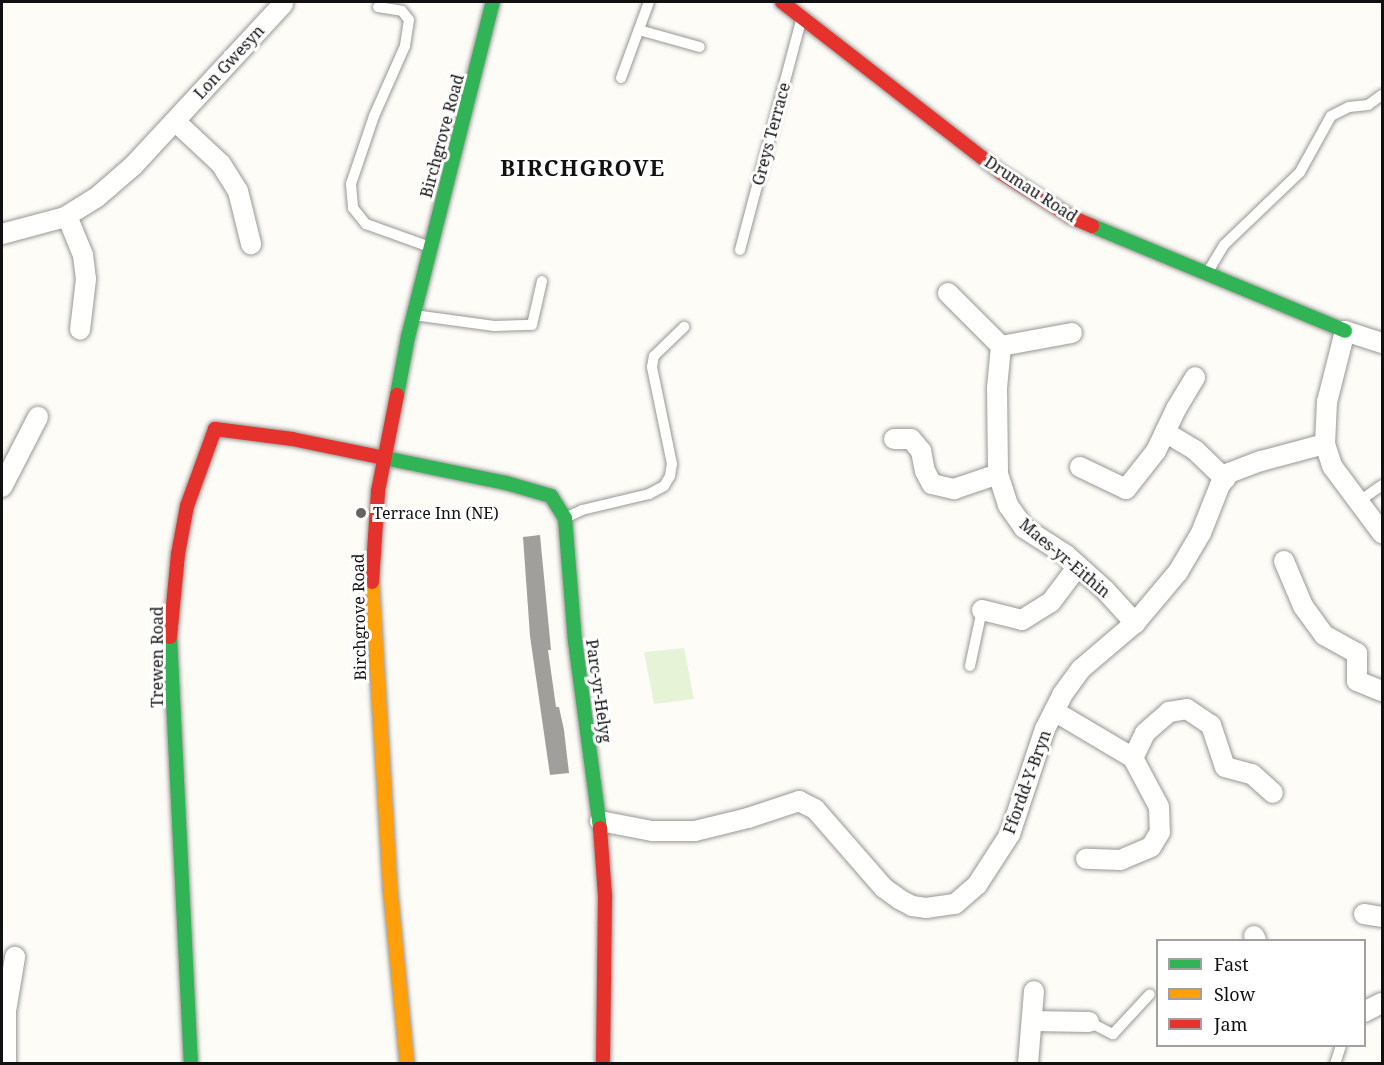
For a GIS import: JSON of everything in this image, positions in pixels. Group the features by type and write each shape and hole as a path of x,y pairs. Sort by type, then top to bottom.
{"street":[{"name":"Birchgrove Road","path":"407,1064 390,887 371,571 378,491 414,315 493,2"},
{"name":"Drumau Road","path":"782,2 1000,172 1071,217 1206,276 1345,331 1383,342"},
{"name":"Lon Gwesyn","path":"2,234 67,216 96,198 133,166 284,3"},
{"path":"175,121 221,164 238,191 251,244"},
{"path":"67,216 84,255 86,279 80,330"},
{"path":"948,293 972,314 1001,346 1072,333"},
{"path":"1345,331 1327,402 1325,444 1332,466 1383,533"},
{"name":"Maes-yr-Eithin","path":"1001,346 997,388 999,474 1008,505 1024,528 1078,566 1135,623"},
{"path":"1080,467 1126,489 1156,452 1195,377"},
{"path":"2,487 38,417"},
{"name":"Trewen Road","path":"191,1064 170,628 178,554 187,506 215,429 292,439 385,459"},
{"path":"1165,432 1195,450 1225,479 1230,473 1246,465 1325,444"},
{"path":"894,439 911,439 921,451 924,471 932,484 954,489 999,474"},
{"path":"385,459 506,483 551,496 564,518"},
{"name":"Ffordd-Y-Bryn","path":"600,821 652,831 695,831 748,818 799,801 815,809 884,888 898,899 912,906 942,908 956,904 977,885 1010,834 1045,729 1054,711 1081,669 1135,623 1178,572 1201,532 1225,479"},
{"name":"Parc-yr-Helyg","path":"564,518 575,641 600,821 605,896 603,1064"},
{"path":"1284,561 1303,606 1324,634 1357,653 1357,681 1383,691"},
{"path":"982,610 1022,620 1051,602 1078,566"},
{"path":"1133,758 1145,733 1169,712 1187,709 1211,725 1226,767 1252,774 1273,793"},
{"path":"1054,711 1133,758 1160,807 1160,832 1151,847 1121,860 1086,859"},
{"path":"6,1064 6,1011 15,957"},
{"path":"1028,1064 1034,992"},
{"path":"1366,1011 1383,1002"},
{"path":"1033,1021 1089,1022"}],"lane":[{"path":"621,78 649,2"},
{"path":"378,7 402,11 409,20 405,46 374,116 351,184 353,208 366,224 430,246"},
{"name":"Greys Terrace","path":"740,250 802,18"},
{"path":"639,30 700,47"},
{"path":"1206,276 1224,245 1300,172 1331,116 1349,107 1368,105 1383,95"},
{"path":"414,315 494,326 532,326 542,281"},
{"path":"564,518 582,510 649,494 664,486 670,476 672,464 652,367 654,356 684,327"},
{"path":"1358,502 1383,485"},
{"path":"970,666 982,610"},
{"path":"1089,1022 1113,1034 1150,994"},
{"path":"1335,1064 1341,1047"}],"green space":[{"path":"684,648 694,699 654,704 644,652"}],"building":[{"path":"540,535 551,650 548,650 556,707 559,707 564,730 569,773 550,775 530,636 523,537"}],"traffic: fast":[{"path":"397,395 408,337 493,2"},
{"path":"1092,226 1345,331"},
{"path":"380,457 506,483 551,496 565,518 575,641 600,828"},
{"path":"170,637 191,1064"}],"traffic: slow":[{"path":"372,582 390,887 407,1064"}],"traffic: jam":[{"path":"782,2 1000,172 1071,217 1092,226"},
{"path":"372,582 378,491 397,395"},
{"path":"170,637 178,554 187,506 215,429 292,439 380,457"},
{"path":"600,828 605,896 603,1064"}],"place":[{"name":"Terrace Inn (NE)","path":"361,513"}],"district":[{"name":"BIRCHGROVE","path":"583,168"}]}
